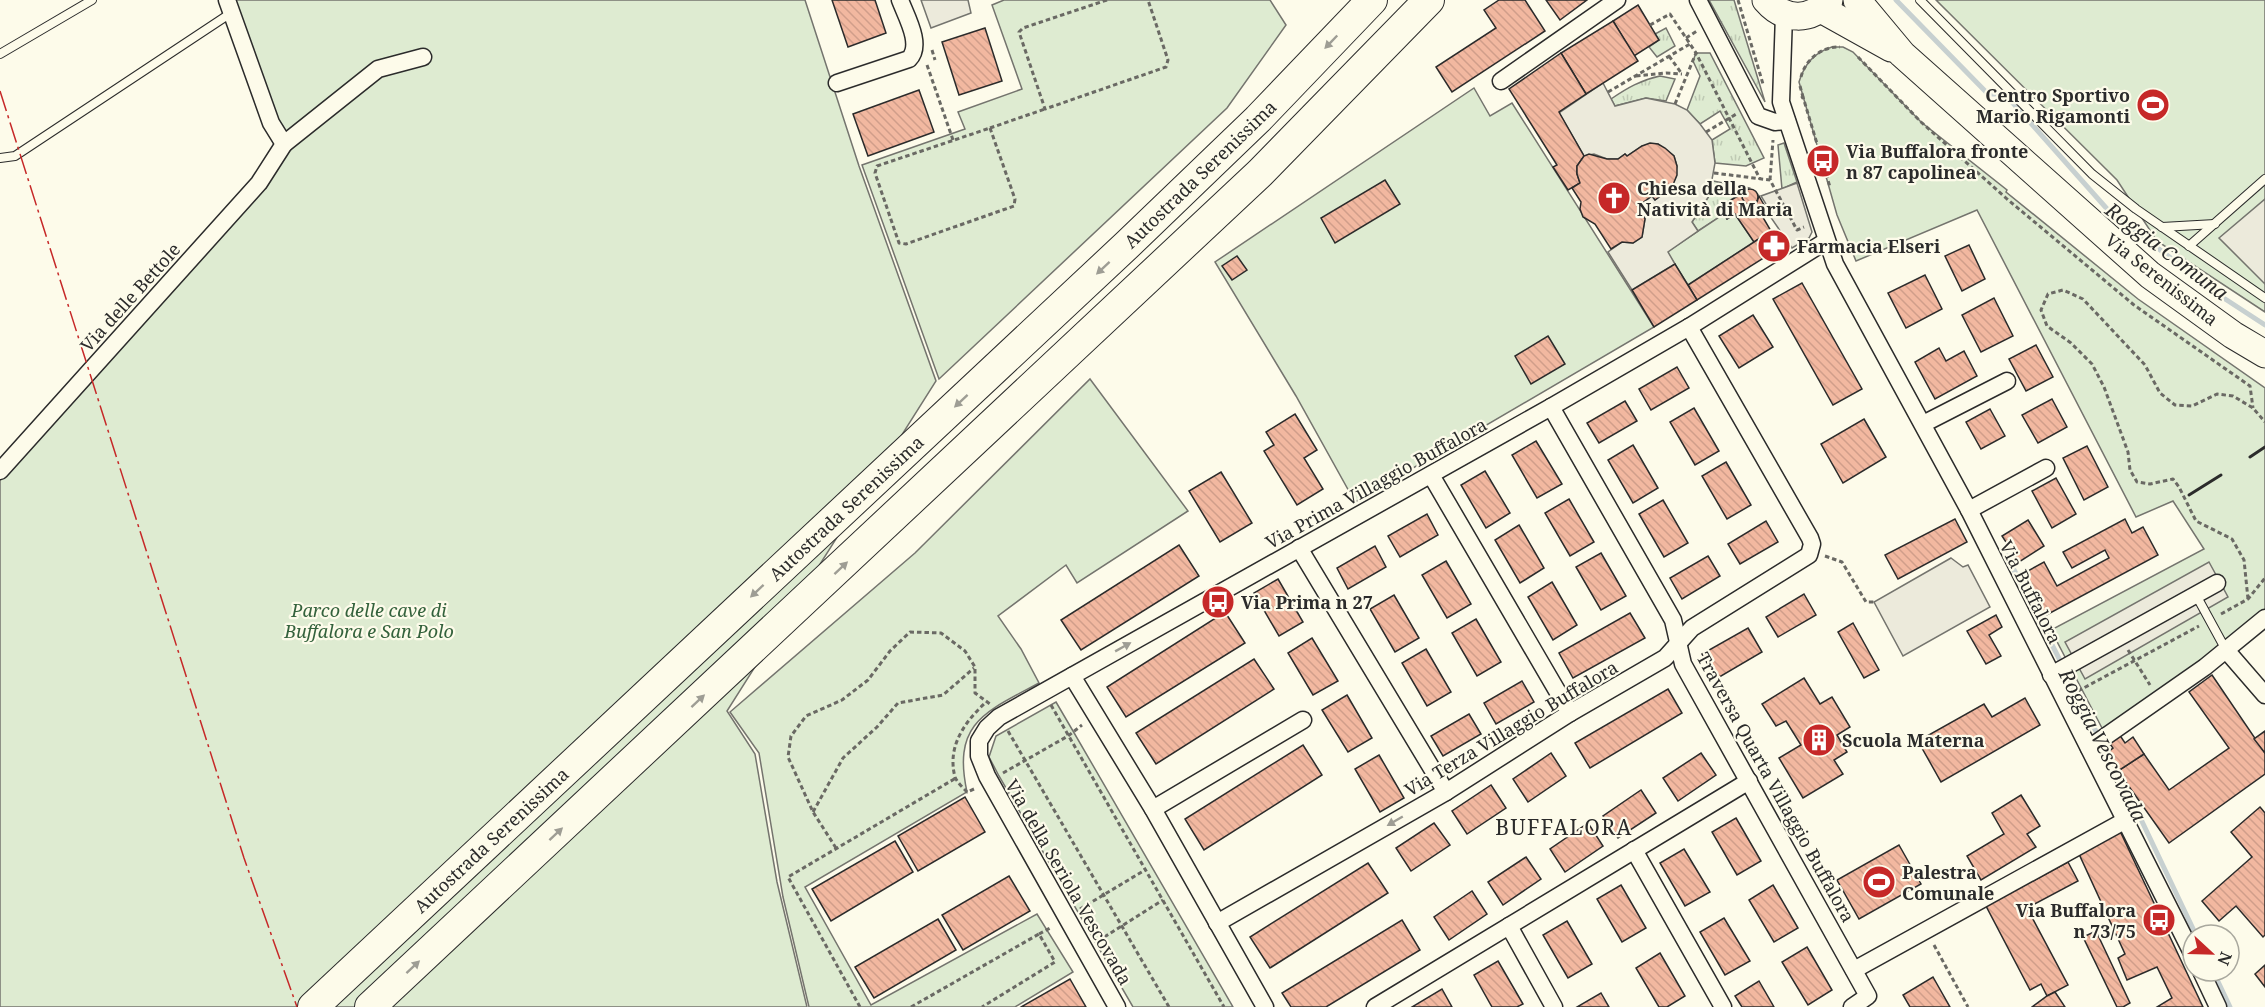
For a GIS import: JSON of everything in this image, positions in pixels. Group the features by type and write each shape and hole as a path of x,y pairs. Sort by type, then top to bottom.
{"highway":[{"name":"Autostrada Serenissima","path":"313,1007 1128,244 1258,119 1372,0"},
{"path":"370,1007 1252,181 1429,0"}],"main road":[{"name":"Via Serenissima","path":"1857,0 1902,54 2150,275 2233,335 2265,354"},
{"name":"Via Serenissima","path":"1775,7 1798,17 1811,14 1825,5 1902,54"}],"street":[{"path":"837,83 912,56 915,44 900,0"},
{"path":"1501,81 1617,0"},
{"path":"1698,0 1758,116 1781,121"},
{"path":"229,6 271,123 284,144"},
{"name":"Via Buffalora","path":"1775,7 1781,121 1835,264 1969,510 2181,931"},
{"name":"Via delle Bettole","path":"0,471 259,183 284,144 378,69 423,57"},
{"name":"Via Prima Villaggio Buffalora","path":"988,779 979,756 980,741 987,728 999,717 1551,407 1689,327 1826,241"},
{"path":"1689,327 1810,538 1812,550"},
{"path":"1923,424 2007,381"},
{"name":"Traversa Quarta Villaggio Buffalora","path":"1551,407 1673,620 1683,664 1868,996 1852,1007"},
{"path":"1969,510 2046,468"},
{"path":"1431,475 1570,713"},
{"path":"1299,548 1446,792"},
{"name":"Via Terza Villaggio Buffalora","path":"1217,923 1446,792 1570,713 1665,658 1692,628 1804,559 1812,550"},
{"path":"2051,675 2217,583"},
{"path":"2089,748 2226,650 2265,618"},
{"path":"2226,650 2265,695"},
{"path":"1072,676 1153,809 1265,1007"},
{"path":"1153,809 1303,720"},
{"name":"Via della Seriola Vescovada","path":"988,779 1117,1007"},
{"path":"1375,1007 1749,781"},
{"path":"1854,970 2126,820"},
{"path":"1634,850 1723,1007"},
{"path":"1509,926 1554,1007"},
{"path":"2206,983 2218,1007"}],"lane":[{"path":"0,54 92,0"},
{"path":"1920,0 2092,174 2162,227 2265,298"},
{"path":"0,158 15,156 229,6"},
{"path":"2189,246 2265,179"},
{"path":"2162,227 2215,224"},
{"path":"2196,595 2226,650"}],"path":[{"path":"1045,109 1019,32 1023,28 1107,0"},
{"path":"990,128 1015,199 1014,206 901,244 875,173 879,165 1166,67 1167,60 1148,0"},
{"path":"1738,0 1766,93"},
{"path":"1650,25 1670,14 1696,53 1760,178"},
{"path":"1608,92 1690,44"},
{"path":"1803,97 1799,82 1803,70 1822,50 1832,46 1844,47"},
{"path":"1853,52 1921,123 2007,199 2134,305 2250,386 2253,408"},
{"path":"1675,104 1696,53"},
{"path":"1669,56 1685,79"},
{"path":"926,63 953,141"},
{"path":"1635,76 1682,74"},
{"path":"1706,132 1752,104"},
{"path":"1781,121 1770,180 1797,230 1811,225"},
{"path":"1714,172 1770,180"},
{"path":"2248,599 2244,560 2232,539 2196,521 2173,479 2150,484 2137,482 2130,470 2128,452 2104,387 2092,364 2071,343 2048,326 2041,310 2048,294 2063,290 2083,299 2145,365 2160,393 2175,405 2192,406 2217,394 2233,396 2253,408 2265,422"},
{"path":"1812,550 1842,562 1866,603 1874,602"},
{"path":"2073,693 2248,599 2265,578"},
{"path":"836,848 813,812 788,757 790,736 806,716 842,700 868,680 890,651 910,632 941,633 965,651 975,667 975,693 994,707 1169,1007"},
{"path":"2120,637 2159,699"},
{"path":"813,812 843,758 877,727 898,703 943,695 975,667"},
{"path":"1044,693 1224,1007"},
{"path":"987,702 962,727 953,751 956,778 967,792 1068,736 1096,716"},
{"path":"860,1007 788,877 956,778"},
{"path":"1104,895 1145,870"},
{"path":"1096,942 1163,900"},
{"path":"1926,930 1968,1007"},
{"path":"911,1007 1039,934 1055,962 982,1007"}],"green space":[{"name":"Parco delle cave di Buffalora e San Polo","path":"231,0 805,0 859,166 936,381 727,711 755,754 777,882 807,1007 0,1007 0,479 262,184 279,161 274,121"},
{"path":"1004,0 1270,0 1286,25 1227,108 939,379 862,165 965,129 958,112 1022,89 992,5"},
{"path":"1709,0 1734,0 1765,102"},
{"name":"Centro Sportivo Mario Rigamonti","path":"1936,0 2265,0 2265,312 2157,241 2117,180"},
{"path":"1666,28 1675,46 1657,57 1649,47 1659,40 1655,34"},
{"path":"1832,47 1843,47 1853,52 1921,122 2007,190 2006,192 2138,299 2265,388 2265,614 2103,730 2051,630 2204,549 2173,501 2136,517 1977,210 1856,261 1837,215 1799,82 1811,60 1820,52"},
{"path":"1696,53 1710,53 1764,158 1746,166 1715,163 1712,140 1730,129 1720,111 1700,124 1687,110 1700,76 1693,61"},
{"path":"1660,76 1675,79 1666,101 1646,98 1615,106 1611,99 1634,85"},
{"path":"1474,88 1490,116 1512,103 1654,327 1355,502 1296,396 1215,262"},
{"path":"1784,143 1797,182 1782,189 1778,145"},
{"path":"1713,181 1749,188 1720,207 1724,214 1698,231 1692,222 1709,196"},
{"path":"1724,214 1727,219 1735,214 1754,242 1688,285 1667,252"},
{"path":"1090,379 1188,511 1077,583 1066,565 998,616 1021,649 1039,683 1003,703 977,722 964,750 967,792 805,887 871,1005 1037,914 1073,972 1015,1007 809,1007 783,897 759,753 730,712 915,553"},
{"path":"1056,702 1233,1007 1133,1007 989,757 996,736"}],"shaded area":[{"path":"921,0 968,0 971,13 931,28"},
{"path":"1603,83 1615,106 1646,98 1675,104 1687,110 1712,140 1715,163 1709,196 1692,222 1698,231 1668,252 1675,264 1632,290 1608,252 1622,242 1633,243 1642,237 1645,219 1638,206 1652,196 1655,200 1672,187 1677,166 1674,156 1658,144 1642,146 1618,159 1607,159 1594,154 1584,156 1559,113"},
{"path":"1797,183 1812,232 1809,238 1792,248 1763,206 1766,204 1761,196"},
{"path":"2265,199 2265,284 2219,238"},
{"path":"1951,558 1963,567 1968,565 1990,607 1903,656 1874,602"},
{"path":"2209,562 2228,597 2085,679 2065,642"}],"building":[{"path":"832,0 875,0 886,33 848,47"},
{"path":"1499,0 1525,0 1545,31 1452,92 1436,67 1496,28 1484,10"},
{"path":"1546,0 1587,0 1560,20"},
{"path":"1638,5 1659,40 1634,56 1613,21"},
{"path":"1613,21 1638,61 1586,94 1561,53"},
{"path":"985,28 1002,81 959,95 942,42"},
{"path":"1561,53 1586,94 1559,112 1584,156 1577,166 1580,183 1568,190 1553,167 1557,165 1509,89"},
{"path":"919,90 934,132 868,156 853,114"},
{"name":"Chiesa della Natività di Maria","path":"1650,143 1658,144 1674,156 1677,175 1672,187 1662,195 1655,200 1652,196 1638,206 1645,219 1642,237 1633,243 1622,242 1611,249 1595,224 1583,217 1580,209 1581,202 1572,188 1580,183 1577,166 1584,156 1589,154 1607,159 1618,159"},
{"path":"1385,180 1400,204 1335,243 1321,218"},
{"path":"1750,189 1756,191 1758,197 1756,203 1750,205 1744,203 1742,197 1744,191"},
{"path":"1744,192 1742,198 1745,203 1751,205 1757,202 1759,196 1764,205 1758,209 1771,231 1754,242 1735,214 1727,219 1720,207"},
{"path":"1771,231 1781,247 1697,300 1688,285"},
{"path":"1969,245 1985,279 1962,291 1945,256"},
{"path":"1237,256 1247,270 1232,280 1222,266"},
{"path":"1675,264 1697,300 1654,327 1632,290"},
{"path":"1925,275 1942,309 1906,328 1888,293"},
{"path":"1802,283 1862,389 1833,405 1773,299"},
{"path":"1994,298 2013,336 1981,352 1962,315"},
{"path":"1753,315 1773,347 1739,368 1719,336"},
{"path":"1548,336 1565,364 1531,384 1515,356"},
{"path":"2036,345 2053,377 2026,391 2009,359"},
{"path":"1939,348 1946,361 1964,351 1977,376 1935,399 1915,362"},
{"path":"1677,367 1689,388 1651,410 1639,389"},
{"path":"2052,399 2067,427 2038,443 2022,415"},
{"path":"1625,401 1637,421 1599,443 1587,423"},
{"path":"1694,408 1719,451 1695,465 1670,422"},
{"path":"1990,409 2005,436 1981,449 1966,422"},
{"path":"1295,414 1317,450 1304,458 1323,489 1297,505 1264,451 1274,445 1266,432"},
{"path":"1864,419 1886,457 1843,483 1821,444"},
{"path":"1536,441 1562,484 1537,498 1512,455"},
{"path":"1633,445 1658,488 1633,503 1608,460"},
{"path":"2087,446 2108,487 2084,500 2063,458"},
{"path":"1726,462 1751,505 1727,519 1702,476"},
{"path":"1485,471 1510,513 1486,528 1461,485"},
{"path":"1221,472 1252,523 1220,542 1189,491"},
{"path":"2056,478 2076,514 2052,528 2032,491"},
{"path":"1569,499 1594,542 1570,556 1545,513"},
{"path":"1663,500 1688,543 1664,557 1639,514"},
{"path":"1427,514 1438,535 1400,557 1388,536"},
{"path":"1955,519 1967,542 1898,579 1885,555"},
{"path":"2125,519 2132,533 2143,527 2158,555 2039,619 2017,577 2044,562 2057,586 2109,558 2105,550 2072,568 2063,552"},
{"path":"2028,520 2044,546 2019,562 2002,536"},
{"path":"1766,521 1778,542 1740,564 1728,544"},
{"path":"1519,525 1544,568 1520,583 1495,540"},
{"path":"1179,545 1199,576 1081,650 1061,620"},
{"path":"1375,546 1386,567 1348,589 1337,568"},
{"path":"1601,553 1626,596 1601,610 1576,567"},
{"path":"1708,556 1720,576 1682,599 1670,578"},
{"path":"1446,561 1471,604 1447,618 1422,575"},
{"path":"1278,579 1303,622 1279,636 1254,593"},
{"path":"1552,582 1577,625 1553,640 1528,597"},
{"path":"1804,594 1816,615 1778,637 1766,617"},
{"path":"1394,595 1419,638 1395,652 1370,609"},
{"path":"1225,612 1245,643 1126,717 1107,687"},
{"path":"1630,613 1645,638 1573,678 1559,653"},
{"path":"1996,615 2002,627 1989,635 2001,656 1986,664 1967,631"},
{"path":"1476,619 1501,662 1477,676 1452,633"},
{"path":"1853,623 1879,670 1864,678 1838,632"},
{"path":"1748,628 1762,652 1716,679 1702,654"},
{"path":"1312,638 1338,681 1313,695 1288,653"},
{"path":"1426,649 1451,692 1427,706 1402,663"},
{"path":"1254,659 1274,689 1156,764 1136,733"},
{"path":"2212,675 2265,753 2265,774 2169,843 2118,771 2144,754 2169,790 2229,748 2189,692"},
{"name":"Scuola Materna","path":"1804,678 1820,704 1832,697 1850,727 1837,735 1847,752 1834,760 1843,774 1803,798 1779,758 1801,745 1786,721 1776,726 1762,704"},
{"path":"1522,681 1534,702 1496,724 1484,703"},
{"path":"1668,689 1682,713 1590,768 1575,743"},
{"path":"1347,695 1372,738 1348,752 1322,710"},
{"path":"2025,698 2040,725 1941,782 1918,741 1984,704 1992,717"},
{"path":"1469,714 1481,734 1443,756 1431,736"},
{"path":"2265,731 2265,753 2254,739"},
{"path":"2119,734 2125,743 2133,737 2144,754 2118,771 2107,753 2113,748 2108,741"},
{"path":"1303,745 1322,775 1204,850 1185,819"},
{"path":"1551,753 1566,776 1528,802 1513,779"},
{"path":"1701,753 1716,775 1678,801 1663,778"},
{"path":"1379,755 1404,798 1380,812 1355,769"},
{"path":"1491,785 1506,808 1467,834 1452,811"},
{"path":"1641,790 1656,813 1618,838 1603,816"},
{"path":"2021,795 2040,826 2027,834 2036,847 1981,880 1967,856 2004,834 1992,813"},
{"path":"965,797 985,832 918,871 898,836"},
{"path":"2260,807 2265,813 2265,935 2263,937 2236,906 2219,921 2202,901 2252,857 2231,832"},
{"path":"1736,818 1761,861 1737,875 1712,832"},
{"path":"1434,823 1450,845 1411,871 1396,848"},
{"path":"1588,823 1603,846 1565,872 1550,849"},
{"path":"2120,831 2181,960 2181,983 2192,983 2203,1007 2157,1007 2172,998 2157,967 2127,980 2118,958 2125,954 2079,854"},
{"path":"895,841 913,872 831,921 812,889"},
{"name":"Palestra Comunale","path":"1899,845 1921,884 1859,919 1837,880"},
{"path":"1684,849 1710,892 1685,906 1660,863"},
{"path":"1526,857 1541,879 1503,905 1488,882"},
{"path":"2068,862 2078,881 2027,908 2068,985 2047,996 2041,984 2030,990 1986,906"},
{"path":"1368,863 1388,893 1270,968 1250,937"},
{"path":"1009,876 1030,911 963,950 942,915"},
{"path":"1621,885 1646,928 1622,942 1597,899"},
{"path":"1773,885 1798,928 1774,942 1749,900"},
{"path":"1472,891 1487,914 1449,940 1434,917"},
{"path":"1724,918 1750,961 1725,975 1700,932"},
{"path":"938,919 956,950 874,998 855,967"},
{"path":"1402,920 1420,950 1326,1007 1291,1007 1282,993"},
{"path":"1567,921 1592,964 1568,978 1543,935"},
{"path":"2096,931 2130,1003 2123,1007 2117,1007 2083,937"},
{"path":"1807,947 1832,990 1808,1005 1782,962"},
{"path":"1660,953 1685,996 1667,1007 1659,1007 1636,968"},
{"path":"1498,961 1523,1004 1517,1007 1492,1007 1474,975"},
{"path":"2265,965 2265,987 2255,974"},
{"path":"1933,977 1950,1007 1910,1007 1903,995"},
{"path":"1070,979 1086,1007 1021,1007"},
{"path":"1759,981 1774,1007 1742,1007 1735,996"},
{"path":"1442,989 1452,1007 1412,1007"},
{"path":"2055,992 2065,1007 2032,1007 2047,996"},
{"path":"1601,993 1609,1007 1577,1007"}],"waterway":[{"name":"Roggia Comuna","path":"1896,0 1988,94 2005,94 2108,210 2219,295 2265,325"},
{"name":"Roggia Vescovada","path":"2007,556 2118,771 2190,923"},
{"name":"Roggia Vescovada","path":"2219,983 2230,1007"}],"wall":[{"path":"2250,457 2265,447"},
{"path":"2189,495 2221,475"}],"power":[{"path":"0,91 244,858 297,1007"}],"place":[{"name":"Centro Sportivo Mario Rigamonti","path":"2153,105"},
{"name":"Via Buffalora fronte n 87 capolinea","path":"1823,161"},
{"name":"Chiesa della Natività di Maria","path":"1614,198"},
{"name":"Farmacia Elseri","path":"1774,246"},
{"name":"Via Prima n 27","path":"1218,602"},
{"name":"Scuola Materna","path":"1819,740"},
{"name":"Palestra Comunale","path":"1879,882"},
{"name":"Via Buffalora n 73/75","path":"2159,920"}],"district":[{"name":"BUFFALORA","path":"1564,827"}]}
